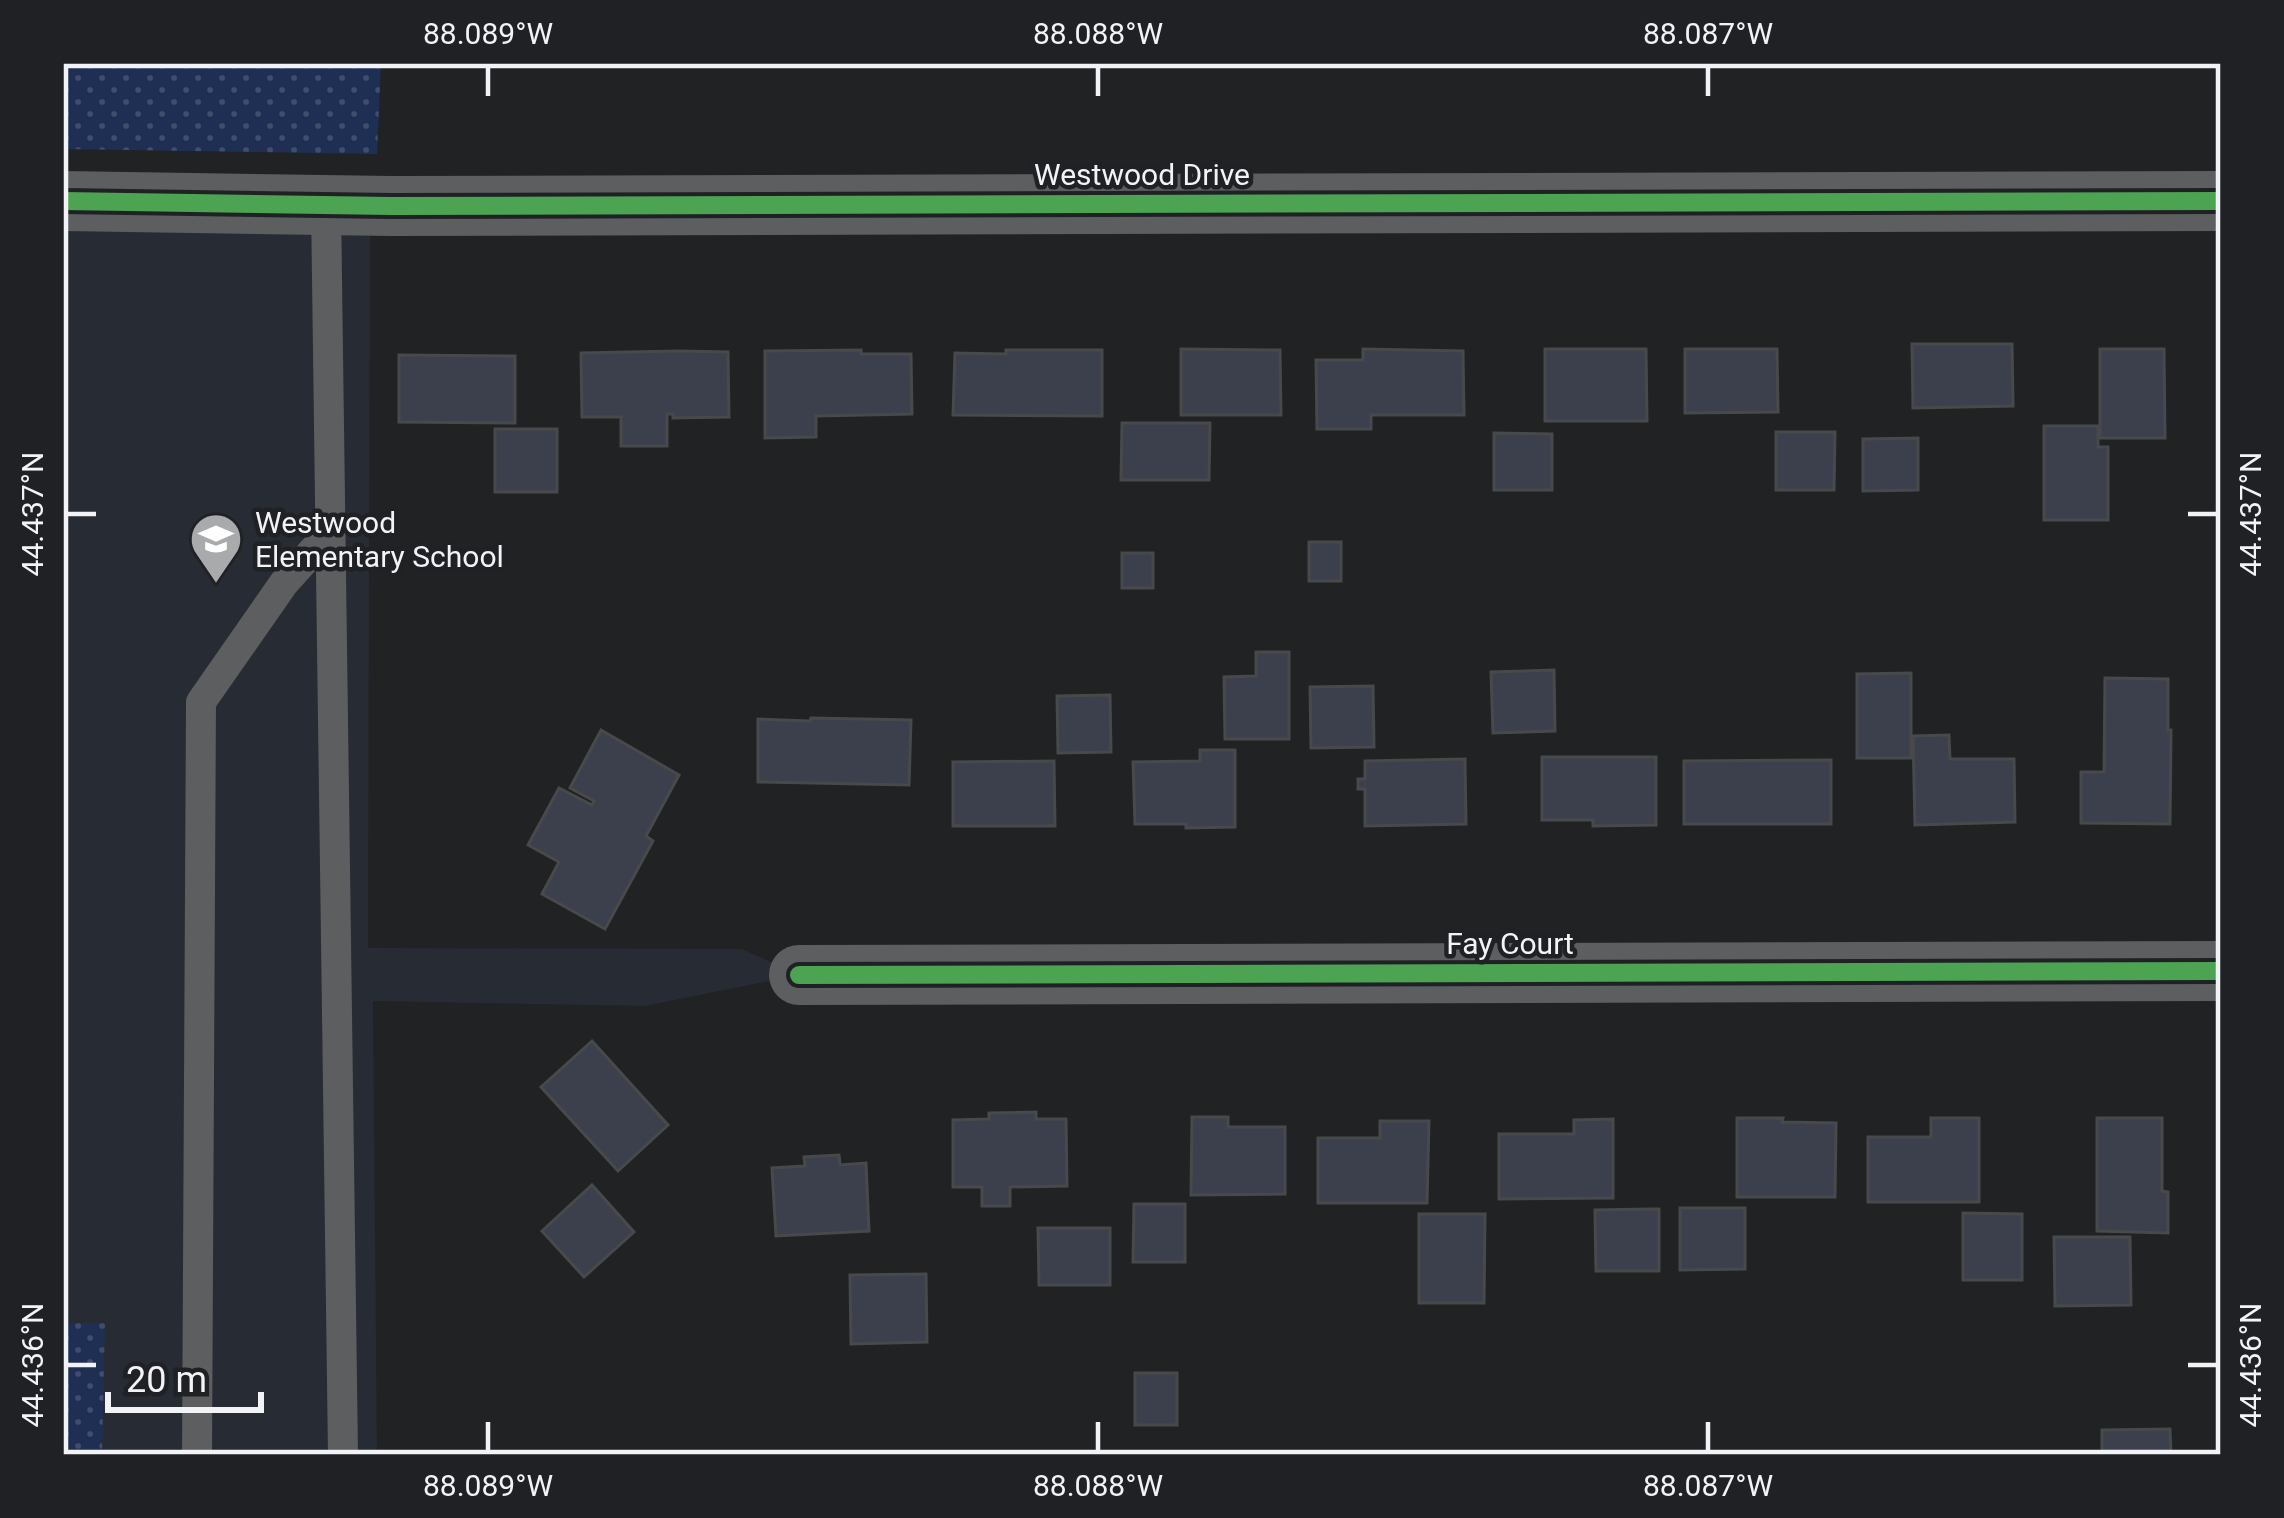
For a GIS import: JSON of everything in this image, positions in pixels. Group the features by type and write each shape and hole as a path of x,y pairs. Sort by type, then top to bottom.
{"street":[{"name":"Westwood Drive","path":"63,201 326,206 2221,201"},
{"name":"Fay Court","path":"799,975 2221,971"}],"lane":[{"path":"326,206 343,1455"},
{"path":"197,1455 201,702 284,583 331,532"}],"shaded area":[{"path":"63,63 381,63 377,154 63,149"},
{"name":"Westwood Elementary School","path":"63,216 370,222 368,948 742,949 799,975 645,1006 373,1001 377,1455 63,1455"},
{"path":"63,1323 105,1323 102,1455 63,1455"}],"building":[{"path":"1912,344 2012,344 2013,406 1913,408"},
{"path":"1181,349 1280,350 1281,415 1181,415"},
{"path":"1363,349 1463,351 1464,415 1371,415 1371,429 1317,429 1316,360 1363,360"},
{"path":"1545,349 1646,349 1647,421 1545,421"},
{"path":"1685,349 1777,349 1778,412 1685,413"},
{"path":"2100,349 2164,349 2165,438 2100,438"},
{"path":"861,350 861,354 911,354 912,414 816,416 816,437 765,438 765,351"},
{"path":"1006,350 1102,350 1102,416 953,415 955,353 1006,354"},
{"path":"728,352 729,417 673,418 667,414 667,446 621,446 621,417 582,417 581,353"},
{"path":"399,355 515,356 515,423 399,422"},
{"path":"1122,423 1210,423 1209,480 1121,480"},
{"path":"2044,426 2098,426 2098,447 2108,447 2108,520 2044,520"},
{"path":"495,429 557,429 557,492 495,492"},
{"path":"1776,432 1835,432 1834,490 1776,490"},
{"path":"1494,433 1552,434 1552,490 1494,490"},
{"path":"1918,438 1918,490 1863,491 1863,439"},
{"path":"1309,542 1341,542 1341,581 1309,581"},
{"path":"1122,553 1153,553 1153,588 1122,588"},
{"path":"1256,652 1289,652 1289,739 1225,739 1224,677 1256,676"},
{"path":"1554,670 1555,731 1493,733 1491,672"},
{"path":"1911,673 1911,758 1857,758 1857,674"},
{"path":"2105,678 2168,679 2170,824 2081,823 2081,772 2104,772"},
{"path":"1373,686 1374,747 1311,748 1310,687"},
{"path":"1110,695 1111,752 1058,753 1057,696"},
{"path":"758,719 911,720 909,785 758,782"},
{"path":"601,730 679,775 646,836 653,841 605,929 542,894 559,862 528,845 559,788 592,805 594,801 570,788"},
{"path":"1949,735 1950,759 2014,759 2015,822 1915,825 1913,736"},
{"path":"1200,750 1235,750 1235,827 1135,824 1133,762 1200,761"},
{"path":"1542,757 1656,757 1656,825 1593,826 1593,820 1542,820"},
{"path":"1465,759 1466,824 1365,826 1365,789 1358,789 1358,779 1365,779 1365,761"},
{"path":"1831,760 1831,824 1684,824 1684,761"},
{"path":"1054,761 1055,826 953,826 953,762"},
{"path":"592,1041 668,1125 618,1171 541,1087"},
{"path":"1036,1112 1036,1119 1066,1119 1067,1186 1010,1187 1010,1206 982,1206 982,1187 953,1187 953,1120"},
{"path":"1192,1117 1228,1117 1228,1127 1285,1127 1285,1194 1191,1195"},
{"path":"1737,1118 1836,1123 1835,1197 1737,1197"},
{"path":"1931,1118 1979,1118 1979,1202 1868,1202 1868,1137 1931,1137"},
{"path":"2097,1118 2162,1118 2162,1191 2168,1192 2168,1233 2097,1231"},
{"path":"1613,1119 1613,1198 1499,1199 1499,1134 1574,1134 1574,1120"},
{"path":"1380,1121 1429,1121 1427,1203 1318,1203 1318,1138 1380,1138"},
{"path":"839,1155 840,1165 866,1163 869,1231 776,1236 772,1168 805,1166 804,1157"},
{"path":"592,1185 634,1232 584,1277 542,1231"},
{"path":"1134,1204 1185,1204 1185,1262 1133,1262"},
{"path":"1680,1208 1745,1208 1745,1269 1680,1270"},
{"path":"1659,1209 1659,1271 1596,1271 1595,1210"},
{"path":"1963,1213 2022,1214 2022,1280 1963,1280"},
{"path":"1419,1214 1485,1214 1484,1303 1419,1303"},
{"path":"1038,1228 1110,1228 1110,1285 1039,1285"},
{"path":"2054,1237 2130,1237 2131,1305 2055,1306"},
{"path":"926,1274 927,1342 851,1344 850,1275"},
{"path":"1135,1373 1177,1373 1177,1425 1135,1425"},
{"path":"2170,1429 2171,1455 2102,1455 2102,1430"}],"cycle path":[{"path":"63,201 391,206 2221,201"},
{"path":"799,975 2221,971"}],"place":[{"name":"Westwood Elementary School","path":"216,585"}]}
